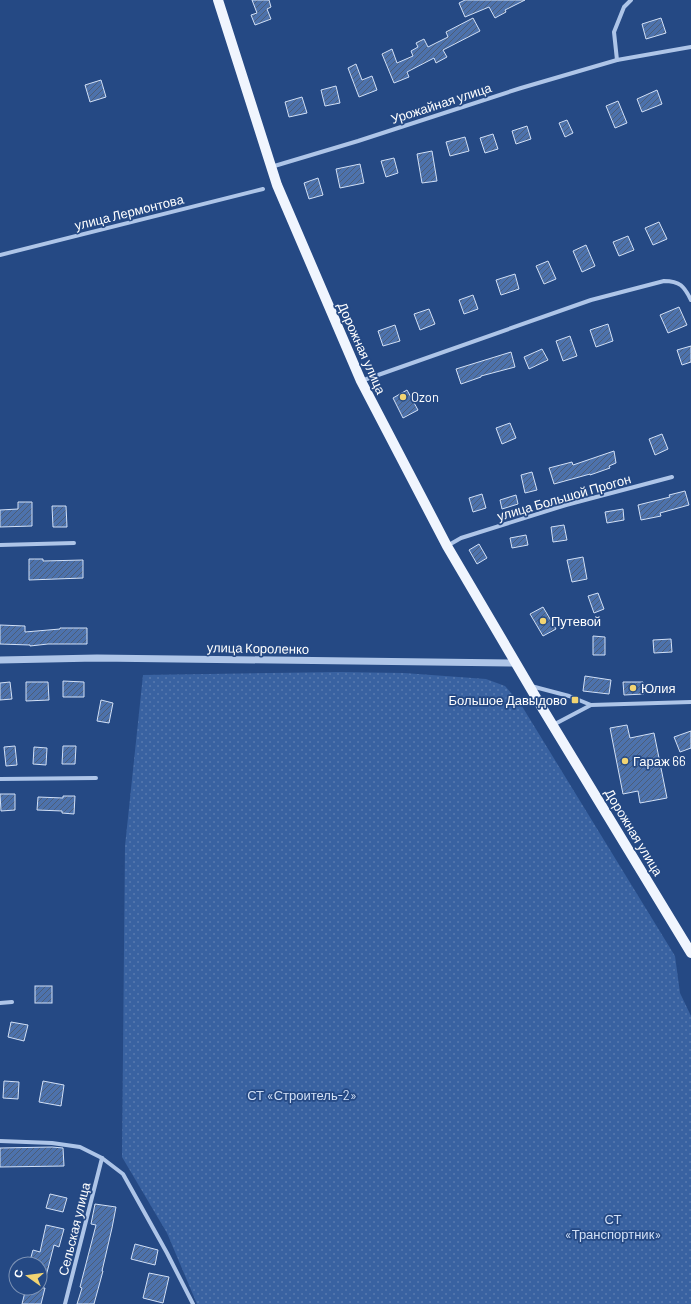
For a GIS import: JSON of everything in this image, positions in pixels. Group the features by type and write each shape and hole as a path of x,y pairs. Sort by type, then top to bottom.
{"main road":[{"name":"Дорожная улица","path":"218,0 277,186 362,381 447,546 529,686 691,953"}],"street":[{"path":"617,60 614,32 624,7 631,0"},
{"name":"Урожайная улица","path":"271,167 358,141 520,88 617,60 691,48"},
{"name":"улица Лермонтова","path":"0,255 263,189"},
{"name":"Дорожная улица","path":"362,381 592,300 664,281 675,281 686,289 691,300"},
{"name":"улица Большой Прогон","path":"447,546 461,538 566,505 672,477"},
{"path":"0,544 74,543"},
{"name":"улица Короленко","path":"0,660 98,658 516,663"},
{"path":"529,686 569,696 591,705 691,702"},
{"path":"553,725 591,705"},
{"path":"0,779 96,778"},
{"path":"0,1003 12,1002"},
{"path":"0,1141 52,1143 80,1147 102,1158 123,1174 193,1304"},
{"name":"Сельская улица","path":"65,1304 102,1158"}],"green space":[{"name":"СТ «Строитель-2»","path":"339,672 404,673 486,679 505,686 520,703 675,956 680,993 691,1016 691,1304 197,1304 167,1233 122,1157 125,846 143,675"}],"building":[{"path":"252,0 269,0 271,7 267,9 271,19 255,25 251,15 257,13"},
{"path":"465,0 525,0 505,10 506,12 495,18 489,7 465,17 459,3"},
{"path":"473,18 480,31 443,50 447,57 436,63 434,58 407,72 409,77 394,83 382,54 392,49 397,63 413,56 411,51 418,47 416,43 424,39 428,47 448,37 446,32"},
{"path":"661,18 666,33 646,39 642,24"},
{"path":"356,64 362,80 372,76 377,90 359,97 348,68"},
{"path":"101,80 106,97 90,102 85,85"},
{"path":"336,86 340,103 325,106 321,90"},
{"path":"657,90 662,104 642,112 637,99"},
{"path":"302,97 307,113 289,117 285,102"},
{"path":"618,101 627,123 615,128 606,106"},
{"path":"567,120 573,133 565,137 559,123"},
{"path":"527,126 531,139 516,144 512,131"},
{"path":"493,134 498,149 485,153 480,138"},
{"path":"465,137 469,151 450,156 446,142"},
{"path":"432,151 437,181 422,183 417,154"},
{"path":"394,158 398,173 386,177 381,161"},
{"path":"360,164 364,183 340,188 336,169"},
{"path":"318,178 323,195 309,199 304,183"},
{"path":"659,222 667,239 653,245 645,228"},
{"path":"628,236 634,250 619,256 613,242"},
{"path":"586,245 595,266 582,272 573,251"},
{"path":"548,261 556,279 544,284 536,266"},
{"path":"515,274 519,289 501,295 496,280"},
{"path":"473,295 478,309 464,314 459,300"},
{"path":"679,307 687,325 668,333 660,315"},
{"path":"429,309 435,324 420,330 414,314"},
{"path":"608,324 613,341 596,347 590,330"},
{"path":"395,325 400,341 383,346 378,331"},
{"path":"570,336 577,356 563,361 556,341"},
{"path":"691,346 691,362 682,365 677,350"},
{"path":"542,349 548,360 529,369 524,357"},
{"path":"511,352 515,367 481,376 461,384 456,369"},
{"path":"407,390 418,410 403,418 393,398"},
{"path":"510,423 516,438 502,444 496,428"},
{"path":"662,434 668,449 655,455 649,439"},
{"path":"614,451 616,463 609,466 610,468 590,475 554,484 549,468 572,462 573,465"},
{"path":"532,472 537,490 525,493 521,475"},
{"path":"685,491 689,505 660,513 661,516 641,520 638,505 670,497 669,495"},
{"path":"482,494 486,508 473,512 469,498"},
{"path":"516,495 518,504 502,509 500,500"},
{"path":"18,502 32,502 32,526 0,527 0,510 18,509"},
{"path":"52,506 66,506 67,527 53,527"},
{"path":"623,509 624,520 607,523 605,512"},
{"path":"564,525 567,540 553,542 551,527"},
{"path":"526,535 528,545 512,548 510,538"},
{"path":"479,544 487,558 477,564 469,550"},
{"path":"583,557 587,579 572,582 567,560"},
{"path":"29,559 43,559 43,561 83,560 83,578 29,580"},
{"path":"598,593 604,609 594,613 588,596"},
{"name":"Путевой","path":"543,607 556,629 543,636 530,614"},
{"path":"0,625 25,626 25,632 60,628 87,628 87,644 48,644 30,646 0,644"},
{"path":"593,636 605,637 605,655 593,655"},
{"path":"671,639 672,652 654,653 653,640"},
{"path":"585,676 611,680 609,694 583,691"},
{"path":"63,681 84,682 84,697 63,697"},
{"path":"10,682 12,699 0,700 0,683"},
{"path":"26,682 48,682 49,700 26,701"},
{"name":"Юлия","path":"623,682 643,682 644,694 624,695"},
{"path":"101,700 113,703 109,723 97,721"},
{"path":"627,725 630,738 654,733 667,798 640,803 638,791 623,794 610,728"},
{"path":"691,731 691,748 680,752 674,737"},
{"path":"15,746 17,765 6,766 4,747"},
{"path":"63,746 76,746 75,764 62,764"},
{"path":"34,747 47,748 46,765 33,764"},
{"path":"0,794 15,794 15,810 1,811"},
{"path":"63,796 75,796 74,814 62,813 62,811 37,810 38,797 63,798"},
{"path":"35,986 52,986 52,1003 35,1003"},
{"path":"11,1022 28,1025 24,1041 8,1037"},
{"path":"4,1081 19,1082 18,1099 3,1098"},
{"path":"43,1081 64,1085 61,1106 39,1102"},
{"path":"0,1148 63,1148 64,1166 0,1167"},
{"path":"50,1194 67,1198 63,1212 46,1208"},
{"path":"95,1204 116,1207 103,1271 94,1304 77,1304 96,1225 91,1224"},
{"path":"46,1225 64,1229 59,1247 54,1245 48,1268 48,1256 31,1256 33,1250 40,1252"},
{"path":"135,1244 158,1250 155,1265 131,1259"},
{"path":"149,1273 169,1277 163,1303 143,1298"},
{"path":"24,1296 43,1296 41,1304 22,1304"}],"place":[{"name":"Ozon","path":"403,397"},
{"name":"Путевой","path":"543,621"},
{"name":"Юлия","path":"633,688"},
{"name":"Большое Давыдово","path":"575,700"},
{"name":"Гараж 66","path":"625,761"}],"park label":[{"name":"СТ «Транспортник»","path":"613,1226"}]}
